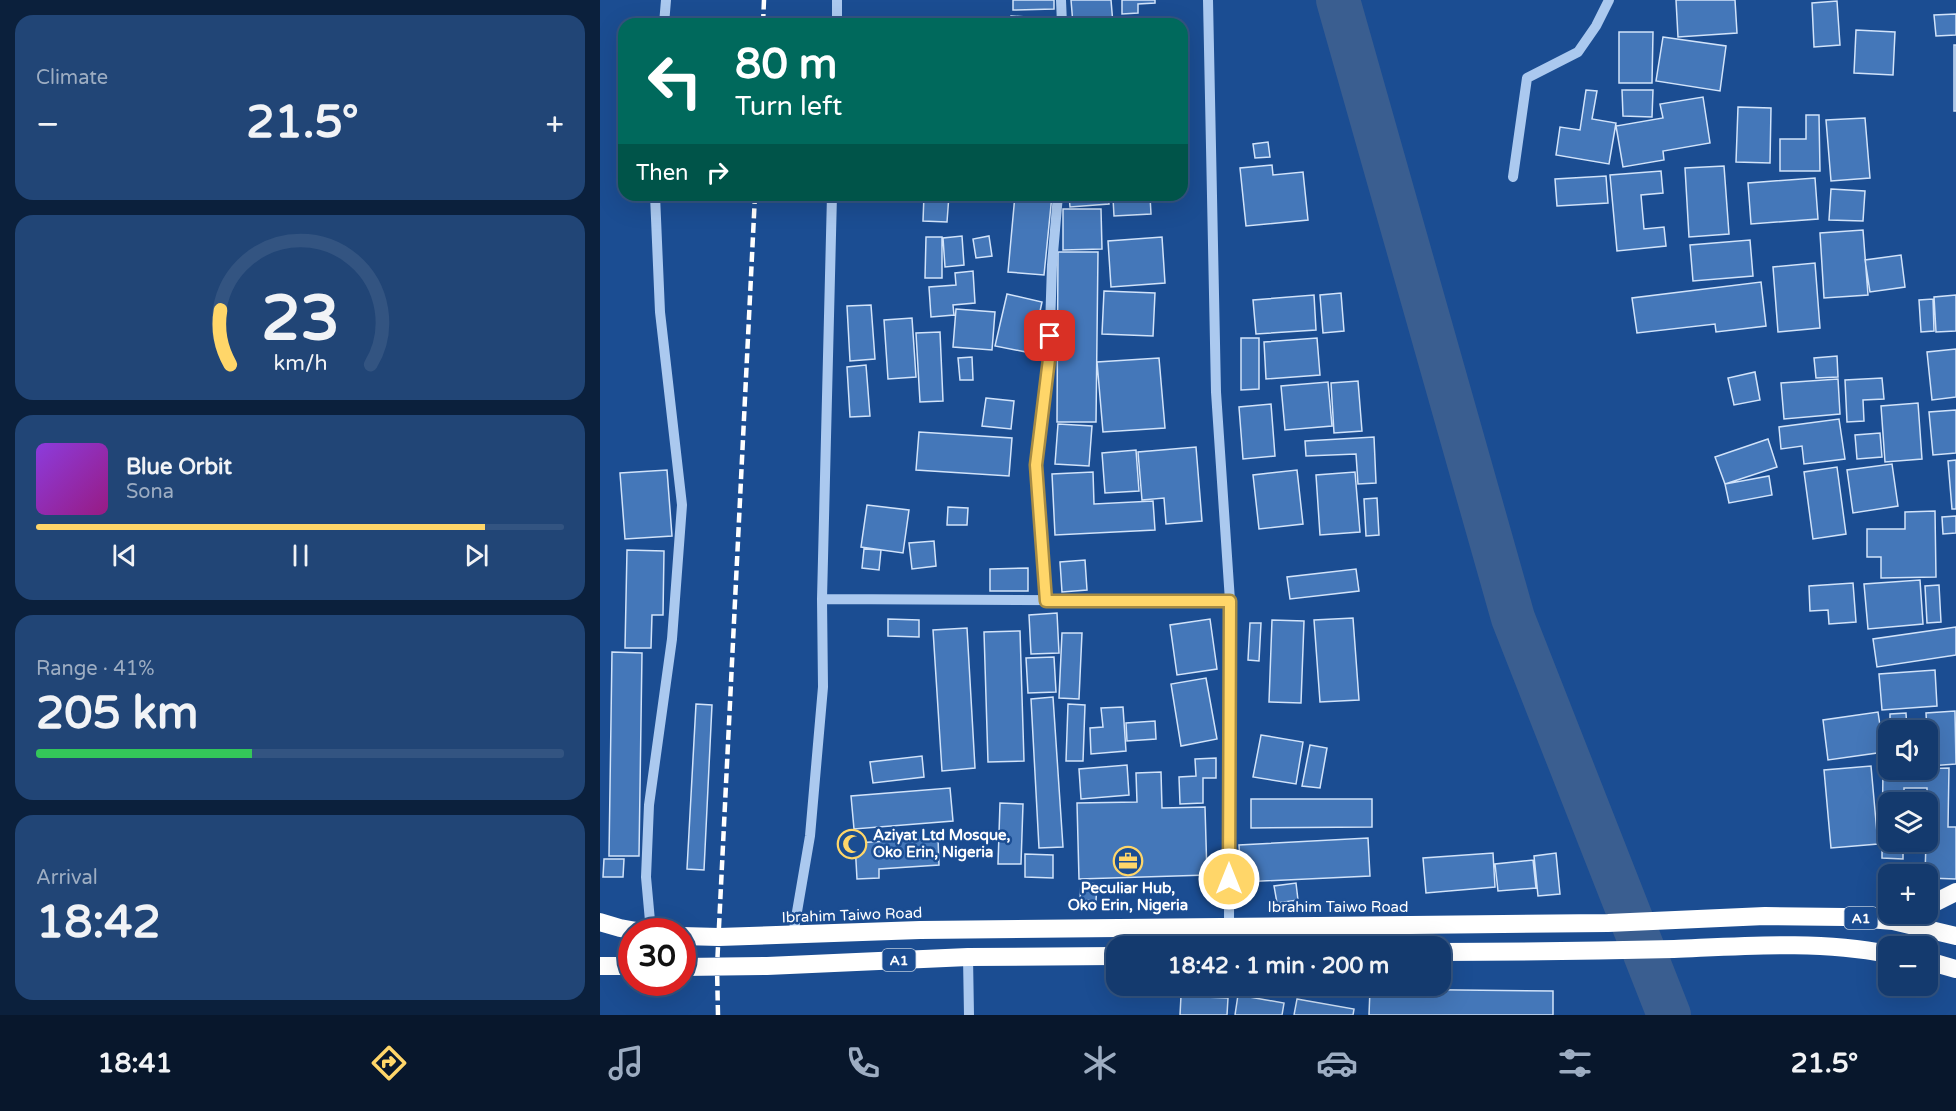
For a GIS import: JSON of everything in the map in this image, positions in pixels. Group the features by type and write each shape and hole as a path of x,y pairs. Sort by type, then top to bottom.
{"highway":[{"path":"1938,901 1956,892"},
{"name":"Ibrahim Taiwo Road","path":"696,936 920,930 1608,923 1765,916 1845,916 1893,921 1956,936"},
{"path":"1869,919 1878,918"},
{"path":"600,922 618,927"},
{"name":"A1","path":"1451,952 1609,951 1764,946 1828,947 1878,953"},
{"name":"A1","path":"696,967 968,957 1106,956"},
{"path":"1938,964 1956,969"},
{"path":"600,966 618,966"}],"street":[{"path":"664,18 666,0"},
{"path":"837,0 837,18"},
{"path":"1061,0 1062,18"},
{"path":"1208,0 1216,392 1230,601 1229,926"},
{"path":"1514,177 1527,78 1578,52 1596,26 1609,0"},
{"path":"650,918 646,877 649,805 672,639 682,505 660,312 656,201"},
{"path":"794,935 810,836 823,687 822,599 832,201"},
{"path":"1046,601 1036,465 1049,359 1052,266 1057,201"},
{"path":"822,599 1230,601"},
{"path":"968,957 969,1015"}],"building":[{"path":"1013,0 1054,0 1054,9 1013,10"},
{"path":"1071,0 1111,0 1112,18 1072,18"},
{"path":"1122,0 1155,0 1155,3 1138,4 1138,13 1122,14"},
{"path":"1676,0 1735,0 1737,33 1678,37"},
{"path":"1837,1 1840,45 1814,47 1812,3"},
{"path":"1956,14 1956,35 1936,36 1934,15"},
{"path":"1011,16 1041,18 1011,18"},
{"path":"1856,30 1895,32 1893,75 1854,73"},
{"path":"1619,32 1653,32 1652,83 1619,83"},
{"path":"1663,37 1726,46 1720,91 1656,81"},
{"path":"1954,45 1956,45 1956,111 1954,111"},
{"path":"1586,90 1597,91 1592,119 1616,123 1609,164 1556,155 1560,127 1580,130"},
{"path":"1622,90 1653,90 1652,117 1623,116"},
{"path":"1703,97 1710,143 1663,151 1664,160 1623,167 1616,126 1663,118 1660,104"},
{"path":"1738,107 1771,108 1770,163 1736,162"},
{"path":"1806,115 1819,115 1820,171 1780,171 1780,139 1806,139"},
{"path":"1865,118 1870,178 1831,181 1826,120"},
{"path":"1268,142 1270,157 1255,158 1253,144"},
{"path":"1272,165 1273,175 1303,172 1308,220 1246,226 1240,168"},
{"path":"1724,166 1729,234 1689,237 1685,168"},
{"path":"1661,171 1663,193 1641,195 1644,229 1664,227 1666,246 1617,251 1610,175"},
{"path":"1606,176 1608,203 1557,206 1555,179"},
{"path":"1815,178 1818,219 1751,224 1748,183"},
{"path":"1831,189 1865,191 1863,221 1829,220"},
{"path":"924,201 949,201 947,222 923,221"},
{"path":"1014,201 1051,201 1044,275 1008,272"},
{"path":"1070,201 1109,201 1109,204 1070,207"},
{"path":"1113,201 1150,201 1151,214 1114,216"},
{"path":"1063,209 1101,209 1102,249 1063,250"},
{"path":"1863,230 1868,295 1824,298 1820,233"},
{"path":"962,236 964,265 945,267 943,238"},
{"path":"989,236 992,256 976,258 973,239"},
{"path":"926,237 942,237 942,278 925,278"},
{"path":"1162,237 1165,283 1111,287 1108,241"},
{"path":"1750,240 1753,276 1693,281 1690,245"},
{"path":"1058,252 1098,252 1096,422 1057,422"},
{"path":"1901,255 1905,287 1870,292 1865,260"},
{"path":"1815,263 1820,328 1778,332 1773,267"},
{"path":"973,271 975,303 953,305 954,315 931,317 929,287 956,285 955,273"},
{"path":"1761,282 1766,326 1716,332 1715,324 1637,333 1632,298"},
{"path":"1104,291 1155,293 1153,336 1102,334"},
{"path":"1341,293 1344,331 1323,333 1320,295"},
{"path":"1007,294 1042,302 1031,353 995,346"},
{"path":"1314,295 1316,330 1256,334 1253,300"},
{"path":"1956,295 1956,331 1936,332 1934,297"},
{"path":"1933,299 1934,331 1921,332 1919,300"},
{"path":"871,305 875,359 850,361 847,306"},
{"path":"956,309 995,312 992,350 953,347"},
{"path":"912,318 916,377 888,379 884,320"},
{"path":"940,332 943,401 920,402 916,333"},
{"path":"1241,338 1259,338 1259,389 1241,390"},
{"path":"1317,338 1320,375 1266,379 1264,342"},
{"path":"1956,349 1956,397 1932,400 1927,352"},
{"path":"1837,356 1838,377 1816,378 1814,358"},
{"path":"972,357 973,380 960,380 958,358"},
{"path":"1159,358 1165,428 1103,432 1097,362"},
{"path":"866,365 870,416 850,417 847,367"},
{"path":"1755,372 1760,400 1734,405 1728,378"},
{"path":"1882,378 1884,399 1863,400 1864,421 1847,422 1845,380"},
{"path":"1838,379 1840,414 1784,419 1781,383"},
{"path":"1358,381 1362,431 1334,433 1331,383"},
{"path":"1328,382 1332,426 1285,430 1281,386"},
{"path":"986,398 1014,401 1011,429 982,426"},
{"path":"1918,403 1922,459 1885,462 1881,406"},
{"path":"1271,404 1275,456 1243,459 1239,407"},
{"path":"1956,410 1956,453 1933,455 1929,412"},
{"path":"1839,419 1845,459 1804,464 1802,446 1781,449 1779,427"},
{"path":"1058,424 1092,426 1089,466 1055,464"},
{"path":"919,432 1012,438 1009,476 916,470"},
{"path":"1880,433 1882,457 1857,459 1855,435"},
{"path":"1374,437 1376,483 1358,484 1356,454 1306,456 1305,441"},
{"path":"1768,439 1777,467 1725,484 1715,457"},
{"path":"1196,447 1202,521 1166,524 1164,498 1142,500 1138,452"},
{"path":"1136,450 1139,491 1105,493 1102,453"},
{"path":"1956,460 1956,509 1952,509 1948,461"},
{"path":"1892,464 1898,506 1853,513 1847,470"},
{"path":"1837,467 1846,534 1813,539 1804,472"},
{"path":"667,470 672,536 625,539 620,473"},
{"path":"1297,470 1303,524 1259,529 1253,475"},
{"path":"1093,472 1094,504 1153,501 1155,530 1055,535 1052,474"},
{"path":"1355,472 1360,532 1320,535 1316,475"},
{"path":"1769,476 1772,495 1729,503 1725,484"},
{"path":"1377,498 1379,535 1366,536 1364,499"},
{"path":"867,505 909,510 903,553 861,547"},
{"path":"948,507 968,508 967,525 947,525"},
{"path":"1935,511 1936,577 1881,578 1881,557 1867,557 1867,529 1905,529 1905,512"},
{"path":"1956,516 1956,533 1943,534 1942,517"},
{"path":"934,541 936,566 912,569 909,543"},
{"path":"864,549 881,550 879,570 862,568"},
{"path":"627,550 664,551 663,615 652,615 651,648 625,648"},
{"path":"1085,560 1087,590 1062,592 1060,562"},
{"path":"1028,568 1028,591 990,591 990,569"},
{"path":"1356,569 1359,591 1290,599 1287,577"},
{"path":"1920,580 1923,624 1868,629 1864,584"},
{"path":"1853,583 1856,622 1829,624 1828,610 1810,611 1809,586"},
{"path":"1939,585 1941,622 1927,623 1925,586"},
{"path":"1057,613 1059,653 1031,654 1029,615"},
{"path":"1353,618 1359,700 1320,702 1314,620"},
{"path":"888,619 919,620 919,637 888,636"},
{"path":"1210,619 1217,669 1177,675 1170,625"},
{"path":"1272,620 1304,621 1301,703 1269,702"},
{"path":"1250,623 1261,623 1259,661 1248,660"},
{"path":"1956,627 1956,655 1877,667 1873,639"},
{"path":"967,628 975,768 942,771 933,630"},
{"path":"1020,631 1024,761 988,762 984,632"},
{"path":"1062,633 1082,633 1079,699 1059,698"},
{"path":"612,652 642,653 639,856 609,856"},
{"path":"1054,657 1056,692 1028,693 1026,658"},
{"path":"1935,670 1937,706 1882,710 1879,674"},
{"path":"1206,678 1217,739 1181,746 1171,684"},
{"path":"1053,697 1063,847 1039,848 1031,699"},
{"path":"696,704 712,705 704,870 687,869"},
{"path":"1068,704 1085,705 1083,761 1066,761"},
{"path":"1123,707 1126,751 1091,754 1090,728 1103,727 1101,708"},
{"path":"1955,711 1956,764 1938,765 1938,720 1926,720 1926,713"},
{"path":"1878,712 1878,753 1828,760 1823,720"},
{"path":"1906,713 1906,720 1890,720 1890,714"},
{"path":"1155,721 1156,739 1127,741 1126,723"},
{"path":"1261,735 1303,742 1296,784 1253,777"},
{"path":"1310,745 1327,748 1320,788 1302,786"},
{"path":"922,756 924,777 873,783 870,762"},
{"path":"1216,758 1216,778 1203,778 1203,803 1180,804 1179,777 1196,776 1195,759"},
{"path":"1127,765 1129,795 1081,799 1079,769"},
{"path":"1871,766 1878,844 1831,848 1824,770"},
{"path":"1938,768 1949,768 1948,827 1956,827 1956,879 1938,878 1938,864 1925,864 1926,852 1938,852 1938,792 1927,792 1927,788 1904,788 1904,792 1883,792 1883,780 1938,780"},
{"path":"1161,772 1162,808 1205,807 1207,875 1079,879 1077,803 1137,802 1136,773"},
{"path":"950,788 953,821 854,829 851,796"},
{"path":"1251,799 1372,799 1372,827 1251,828"},
{"path":"1000,803 1023,804 1021,864 998,864"},
{"path":"938,838 939,865 879,869 879,878 857,879 855,843"},
{"path":"1368,838 1370,876 1241,882 1239,845"},
{"path":"1882,852 1903,852 1903,859 1882,858"},
{"path":"1493,853 1495,887 1426,893 1423,858"},
{"path":"1556,853 1560,894 1538,896 1534,856"},
{"path":"1025,854 1053,855 1053,878 1025,877"},
{"path":"604,859 624,859 623,877 603,877"},
{"path":"1533,860 1536,888 1498,891 1495,864"},
{"path":"1081,882 1097,884 1096,901 1080,900"},
{"path":"1296,883 1298,900 1277,903 1274,886"},
{"path":"1451,990 1553,991 1553,1015 1369,1015 1370,996 1451,996"},
{"path":"1181,996 1228,998 1227,1015 1180,1015"},
{"path":"1238,996 1284,1003 1282,1015 1235,1015"},
{"path":"1297,999 1354,1009 1353,1015 1294,1015"}],"waterway":[{"path":"1338,0 1513,618 1669,1015"}],"railway":[{"path":"763,18 764,0"},
{"path":"718,1015 717,967 755,201"}],"place":[{"name":"Aziyat Ltd Mosque, Oko Erin, Nigeria","path":"852,844"},
{"name":"Peculiar Hub, Oko Erin, Nigeria","path":"1128,861"}],"route":[{"path":"1050,336 1036,465 1046,601 1230,601 1229,879"}]}
